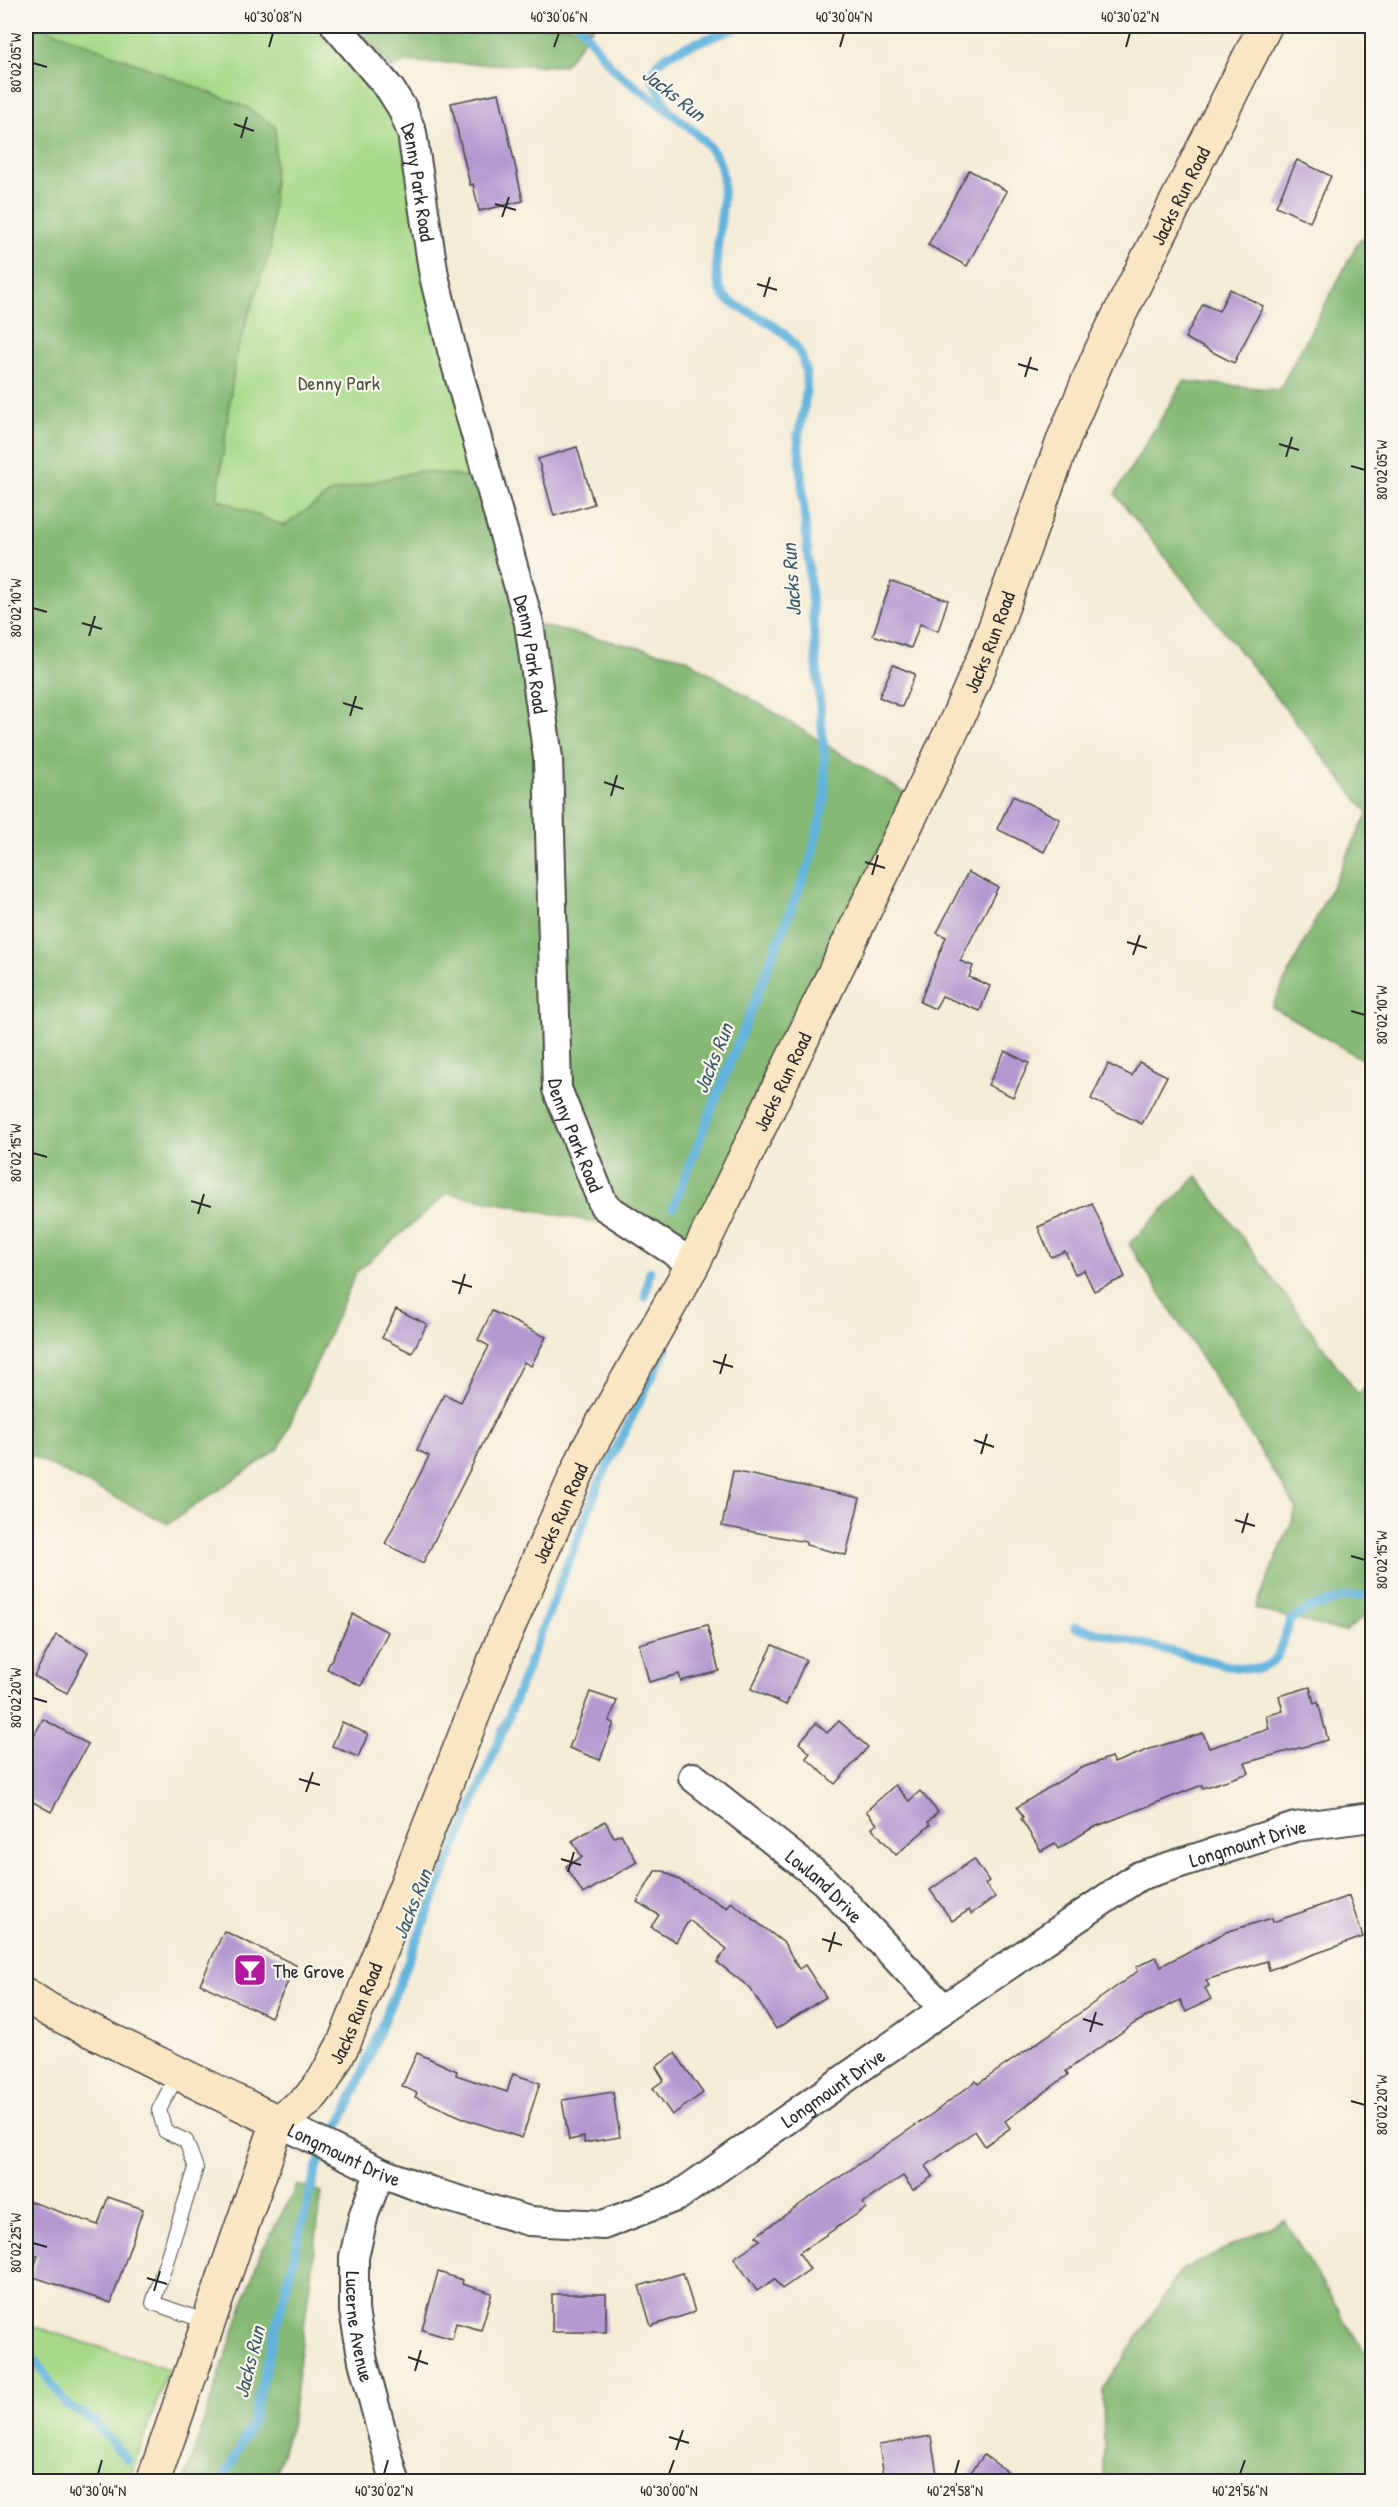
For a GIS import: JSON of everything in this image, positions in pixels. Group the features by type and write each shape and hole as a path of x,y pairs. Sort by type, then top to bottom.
{"street":[{"name":"Denny Park Road","path":"336,26 390,89 402,108 412,133 434,276 444,319 529,623 548,758 558,1089 604,1206 693,1264"},
{"name":"Jacks Run Road","path":"278,2122 308,2100 324,2080 344,2043 503,1639 587,1451 693,1264 955,724 986,652 1065,436 1101,351 1265,26"},
{"name":"Lowland Drive","path":"693,1777 824,1881 944,2009"},
{"name":"Longmount Drive","path":"278,2122 380,2172 438,2194 529,2221 603,2225 678,2196 944,2009 1139,1876 1295,1827 1372,1818"},
{"path":"26,1995 49,2010 278,2122 153,2481"},
{"name":"Lucerne Avenue","path":"380,2172 364,2214 354,2257 354,2311 363,2361 395,2481"}],"lane":[{"path":"178,2073 159,2110 165,2131 186,2141 196,2168 153,2303 208,2322"}],"green space":[{"path":"26,26 41,26 246,107 276,127 271,248 236,353 217,499 284,526 332,492 419,471 475,478 529,623 685,658 918,801 693,1264 603,1206 598,1223 448,1193 356,1273 279,1449 168,1524 26,1453"},
{"name":"Denny Park","path":"41,26 319,26 380,96 401,137 475,478 419,471 332,492 284,526 217,499 236,353 271,248"},
{"path":"350,26 594,26 564,66 405,62 391,69"},
{"path":"1372,233 1372,1065 1272,1007 1368,813 1115,494 1184,381 1279,390 1360,239"},
{"path":"1197,1176 1358,1394 1372,1381 1372,1610 1345,1632 1255,1609 1297,1509 1129,1244"},
{"path":"297,2185 322,2192 291,2426 273,2481 184,2481 260,2254"},
{"path":"1284,2220 1372,2362 1372,2481 1104,2481 1103,2390 1181,2270"},
{"path":"26,2324 168,2369 129,2481 26,2481"}],"building":[{"path":"499,93 523,201 479,211 473,184 470,185 451,103"},
{"path":"1297,160 1331,176 1310,222 1276,206"},
{"path":"969,170 1007,191 967,266 928,245"},
{"path":"1230,289 1263,306 1234,363 1185,338 1203,304 1219,311"},
{"path":"577,447 594,504 554,516 538,459"},
{"path":"891,581 948,600 938,631 920,624 911,648 873,635"},
{"path":"893,665 915,674 902,707 879,697"},
{"path":"1013,796 1060,819 1044,852 997,829"},
{"path":"968,872 998,887 960,961 973,966 969,977 990,986 980,1011 942,996 935,1009 920,1002 946,937 937,933"},
{"path":"1005,1051 1029,1063 1013,1097 988,1085"},
{"path":"1139,1062 1167,1076 1142,1124 1091,1099 1108,1064 1132,1076"},
{"path":"1092,1203 1125,1277 1094,1291 1084,1270 1075,1274 1065,1251 1051,1257 1038,1227"},
{"path":"396,1309 427,1324 412,1353 382,1338"},
{"path":"492,1311 546,1337 531,1366 524,1362 423,1563 385,1544 429,1456 417,1450 444,1394 461,1402 489,1346 478,1340"},
{"path":"733,1471 860,1498 846,1555 806,1545 806,1542 722,1526"},
{"path":"353,1614 388,1632 361,1686 327,1669"},
{"path":"707,1625 719,1671 681,1681 679,1674 649,1682 639,1644"},
{"path":"56,1635 88,1652 67,1693 34,1676"},
{"path":"773,1645 806,1660 786,1705 751,1689"},
{"path":"1310,1687 1314,1704 1318,1702 1328,1740 1245,1763 1249,1773 1203,1788 1202,1785 1092,1828 1058,1849 1055,1843 1041,1851 1021,1819 1023,1817 1017,1807 1081,1768 1111,1757 1114,1763 1203,1733 1209,1748 1269,1729 1266,1716 1283,1711 1279,1696"},
{"path":"590,1692 617,1701 609,1721 614,1723 600,1760 569,1748"},
{"path":"43,1719 88,1744 51,1812 26,1798 26,1750"},
{"path":"839,1721 868,1747 835,1784 806,1758 810,1753 799,1743 816,1723 827,1733"},
{"path":"342,1722 368,1734 358,1757 332,1746"},
{"path":"895,1785 909,1801 920,1791 938,1812 928,1822 930,1825 896,1855 872,1828 877,1824 866,1811"},
{"path":"605,1821 614,1837 621,1834 637,1862 583,1894 566,1866 582,1857 572,1841"},
{"path":"974,1859 989,1881 985,1884 995,1897 971,1914 969,1910 952,1921 930,1890"},
{"path":"655,1871 664,1871 727,1908 731,1902 784,1943 799,1969 805,1965 826,1997 776,2029 750,1988 717,1962 727,1949 689,1920 676,1942 651,1927 659,1915 637,1902"},
{"path":"1349,1896 1363,1937 1269,1970 1267,1961 1206,1980 1209,1986 1205,1988 1211,1999 1186,2012 1180,2000 1135,2023 1066,2071 1068,2075 1005,2121 1010,2128 985,2146 975,2131 926,2166 933,2176 913,2190 903,2176 863,2203 866,2208 799,2253 810,2269 782,2289 775,2279 757,2291 734,2258 760,2240 756,2236 976,2081 978,2084 1063,2025 1138,1971 1136,1967 1156,1957 1161,1966 1226,1932 1272,1918 1273,1922"},
{"name":"The Grove","path":"224,1931 296,1965 271,2017 200,1984"},
{"path":"417,2053 457,2071 456,2075 507,2092 513,2074 540,2083 522,2138 468,2120 415,2097 417,2093 402,2086"},
{"path":"675,2053 703,2093 672,2115 653,2088 664,2080 656,2067"},
{"path":"613,2092 620,2137 584,2143 584,2137 569,2140 562,2100"},
{"path":"108,2197 143,2209 111,2303 31,2276 38,2256 26,2254 26,2200 98,2225"},
{"path":"438,2272 463,2280 462,2284 492,2293 481,2330 456,2323 452,2339 422,2330"},
{"path":"683,2273 695,2312 651,2326 639,2286"},
{"path":"552,2294 606,2294 606,2332 552,2332"},
{"path":"931,2436 938,2481 885,2481 879,2445"},
{"path":"984,2455 1020,2481 964,2481"}],"waterway":[{"name":"Jacks Run","path":"580,26 617,72 688,126 712,150 719,162 723,177 716,268 718,284 727,299 778,328 791,340 800,353 805,367 805,398 798,436 824,754 825,799 811,859 673,1207"},
{"path":"669,110 651,76 658,63 672,53 740,26"},
{"name":"Jacks Run","path":"645,1297 650,1271"},
{"name":"Jacks Run","path":"222,2482 252,2423 316,2169 347,2110 504,1728 599,1483 666,1349"},
{"path":"1075,1627 1234,1667 1258,1669 1268,1665 1277,1657 1290,1621 1312,1607 1350,1596 1372,1596"},
{"path":"26,2348 65,2403 93,2421 128,2460"}],"place":[{"name":"The Grove","path":"250,1970"}]}
